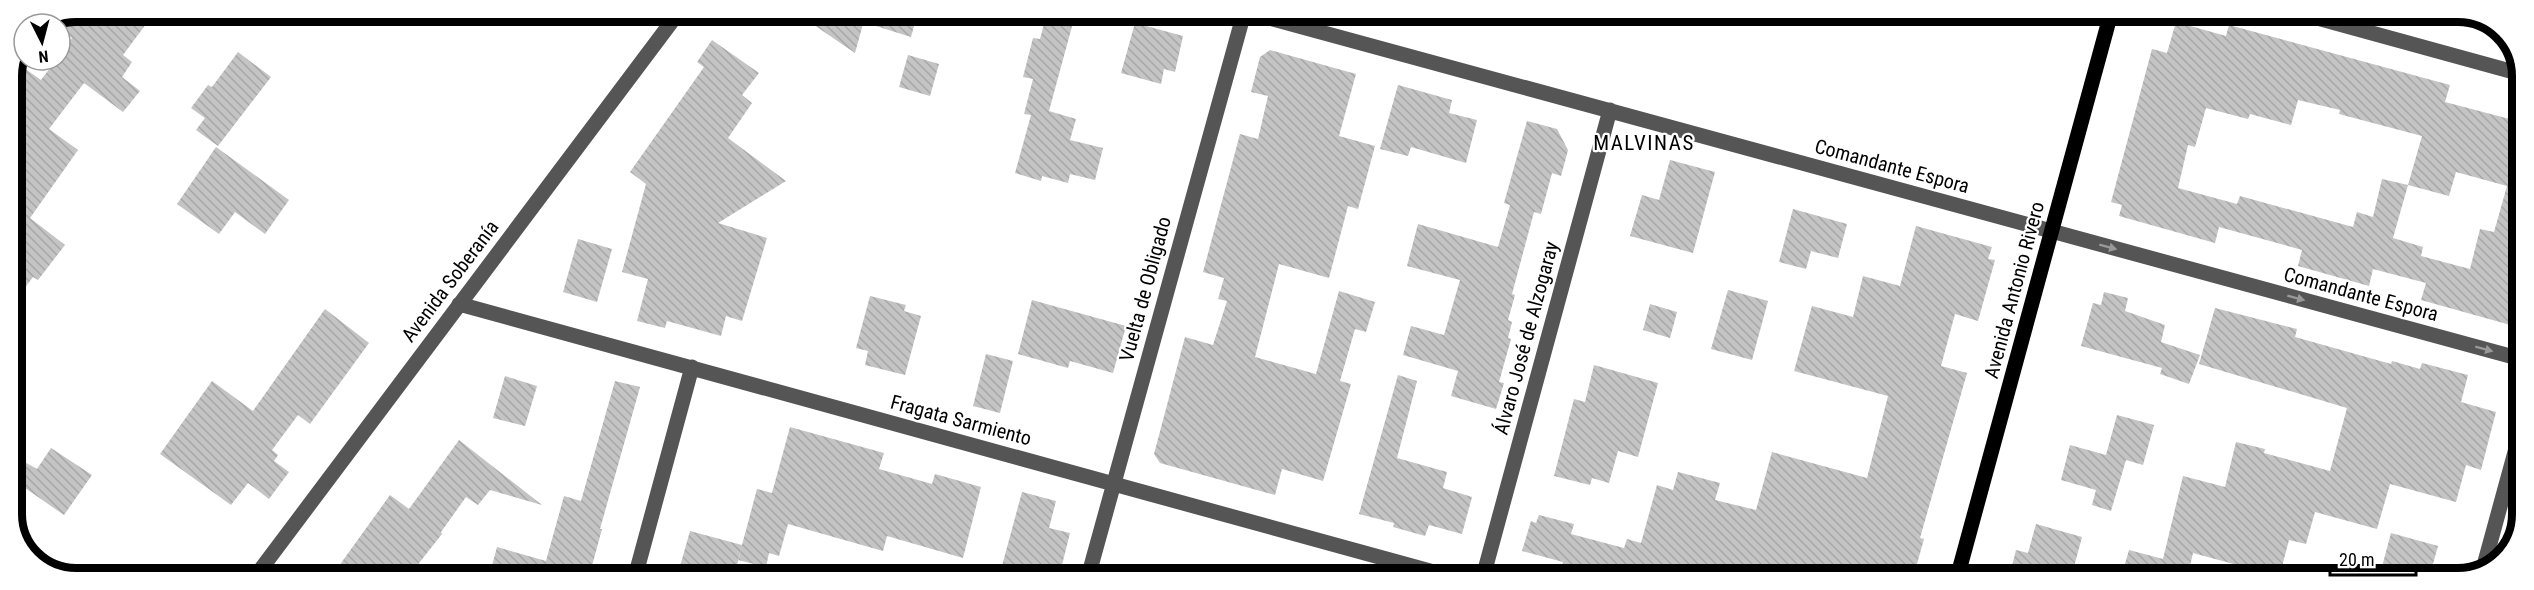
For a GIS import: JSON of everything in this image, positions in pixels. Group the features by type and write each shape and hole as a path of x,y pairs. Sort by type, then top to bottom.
{"main road":[{"name":"Avenida Antonio Rivero","path":"1960,568 2109,22"}],"street":[{"name":"Avenida Soberanía","path":"262,568 671,22"},
{"name":"Vuelta de Obligado","path":"1090,568 1241,22"},
{"name":"Comandante Espora","path":"1284,22 2512,356"},
{"path":"2331,22 2511,71"},
{"name":"Álvaro José de Alzogaray","path":"1486,568 1610,110"},
{"name":"Fragata Sarmiento","path":"459,304 1416,568"},
{"path":"637,568 692,367"},
{"path":"2486,559 2512,463"}],"building":[{"path":"148,22 123,55 132,62 122,77 140,91 123,112 84,83 49,129 78,150 30,218 65,245 38,280 33,277 22,291 23,72 30,72 41,80 47,72 72,72 72,23"},
{"path":"810,22 861,22 863,24 855,53"},
{"path":"863,22 915,22 911,37"},
{"path":"1045,22 1073,22 1049,111 1076,119 1070,140 1103,148 1095,180 1070,174 1068,183 1042,176 1041,181 1015,173 1031,115 1024,114 1033,79 1023,77 1033,38 1040,39"},
{"path":"2176,22 2226,36 2229,25 2450,85 2445,102 2511,119 2512,325 2421,300 2426,283 2373,269 2369,286 2298,266 2302,250 2219,227 2215,243 2119,216 2122,205 2111,202 2152,49 2167,53","holes":["2298,100 2340,110 2339,114 2422,136 2408,185 2382,179 2373,217 2357,212 2353,227 2240,196 2237,204 2178,188 2188,145 2195,147 2206,108 2248,119 2250,114 2291,125","2456,172 2507,186 2494,232 2480,229 2470,269 2421,256 2423,247 2393,238 2408,185 2449,196"]},
{"path":"1135,23 1183,36 1175,72 1164,69 1161,84 1121,73"},
{"path":"712,40 759,73 742,95 752,103 728,138 786,181 718,223 767,238 742,321 726,316 721,336 667,321 665,328 637,321 648,279 622,272 646,184 630,172 704,67 697,62"},
{"path":"1270,50 1356,74 1339,136 1375,146 1358,209 1348,206 1329,278 1279,264 1255,357 1316,374 1339,291 1375,302 1366,332 1355,329 1340,381 1351,384 1323,481 1282,469 1275,495 1160,463 1154,454 1185,337 1213,345 1227,301 1218,299 1224,278 1203,272 1240,134 1258,139 1268,96 1251,92 1260,57"},
{"path":"238,52 271,77 218,146 196,130 205,118 191,108 208,85 212,87"},
{"path":"908,55 939,64 930,96 899,87"},
{"path":"1398,85 1452,100 1449,113 1477,120 1466,163 1411,147 1408,156 1380,149"},
{"path":"1527,121 1557,129 1568,150 1561,176 1552,173 1541,214 1534,212 1512,294 1515,295 1508,320 1512,322 1508,338 1511,339 1499,382 1504,383 1496,409 1451,396 1458,371 1403,355 1411,326 1444,335 1460,280 1407,266 1418,224 1498,247 1510,205 1504,203"},
{"path":"216,147 289,200 265,234 235,212 219,234 177,204"},
{"path":"1670,160 1715,172 1693,253 1630,236 1642,195 1659,200"},
{"path":"1793,209 1847,224 1838,258 1811,251 1806,269 1779,262"},
{"path":"1916,226 1992,247 1988,259 1995,260 1978,321 1955,314 1941,366 1967,373 1920,538 1924,539 1916,568 1562,568 1563,562 1522,551 1531,521 1536,523 1539,515 1574,524 1571,534 1624,548 1627,539 1641,543 1657,485 1673,490 1678,472 1720,483 1715,500 1756,510 1772,452 1867,478 1888,396 1794,371 1812,306 1853,317 1863,276 1900,286"},
{"path":"578,239 612,249 597,302 563,292"},
{"path":"1728,290 1768,301 1752,360 1711,349"},
{"path":"2104,292 2128,298 2125,311 2165,325 2161,342 2200,355 2189,384 2160,374 2162,368 2081,346 2093,303 2101,305"},
{"path":"870,296 906,305 904,311 921,316 905,375 865,365 868,351 856,348"},
{"path":"1032,300 1126,326 1113,373 1070,361 1068,368 1018,354"},
{"path":"1650,304 1677,312 1670,338 1643,330"},
{"path":"2215,308 2297,329 2295,337 2391,364 2392,361 2420,369 2422,363 2468,375 2461,402 2496,412 2481,470 2466,465 2456,502 2390,484 2377,529 2315,512 2306,544 2289,540 2282,568 2240,568 2241,566 2193,553 2190,566 2197,568 2124,568 2129,550 2163,559 2183,476 2225,487 2236,442 2265,449 2264,453 2330,471 2347,408 2199,364"},
{"path":"325,309 369,343 310,424 298,415 272,450 278,455 274,461 289,472 269,499 248,483 231,505 160,454 212,381 253,411"},
{"path":"986,354 1013,361 1000,413 973,406"},
{"path":"1594,365 1658,383 1638,457 1618,451 1609,483 1592,478 1590,485 1554,476 1574,399 1585,402"},
{"path":"1398,375 1417,381 1397,458 1447,472 1443,488 1472,497 1462,534 1429,525 1425,536 1393,527 1394,523 1359,514"},
{"path":"505,376 537,386 525,426 493,418"},
{"path":"615,381 640,387 600,529 602,529 591,568 491,568 497,547 546,561 564,496 581,501"},
{"path":"2117,415 2154,425 2143,465 2126,460 2111,511 2092,505 2096,490 2061,480 2070,445 2106,455"},
{"path":"790,427 884,453 879,469 932,484 935,474 981,487 963,558 887,536 883,551 788,524 779,556 769,553 766,567 738,560 757,489 772,493"},
{"path":"459,440 542,505 490,490 478,505 466,497 441,532 442,534 415,568 337,568 390,495 409,509"},
{"path":"51,448 92,475 64,515 23,487 23,461 37,469"},
{"path":"1022,492 1056,501 1049,528 1070,533 1061,568 1001,568"},
{"path":"2036,524 2082,537 2074,568 2012,568 2016,550 2028,553"},
{"path":"690,531 742,545 736,568 680,568"},
{"path":"2391,533 2438,546 2432,568 2382,568"}],"district":[{"name":"MALVINAS","path":"1644,143"}]}
